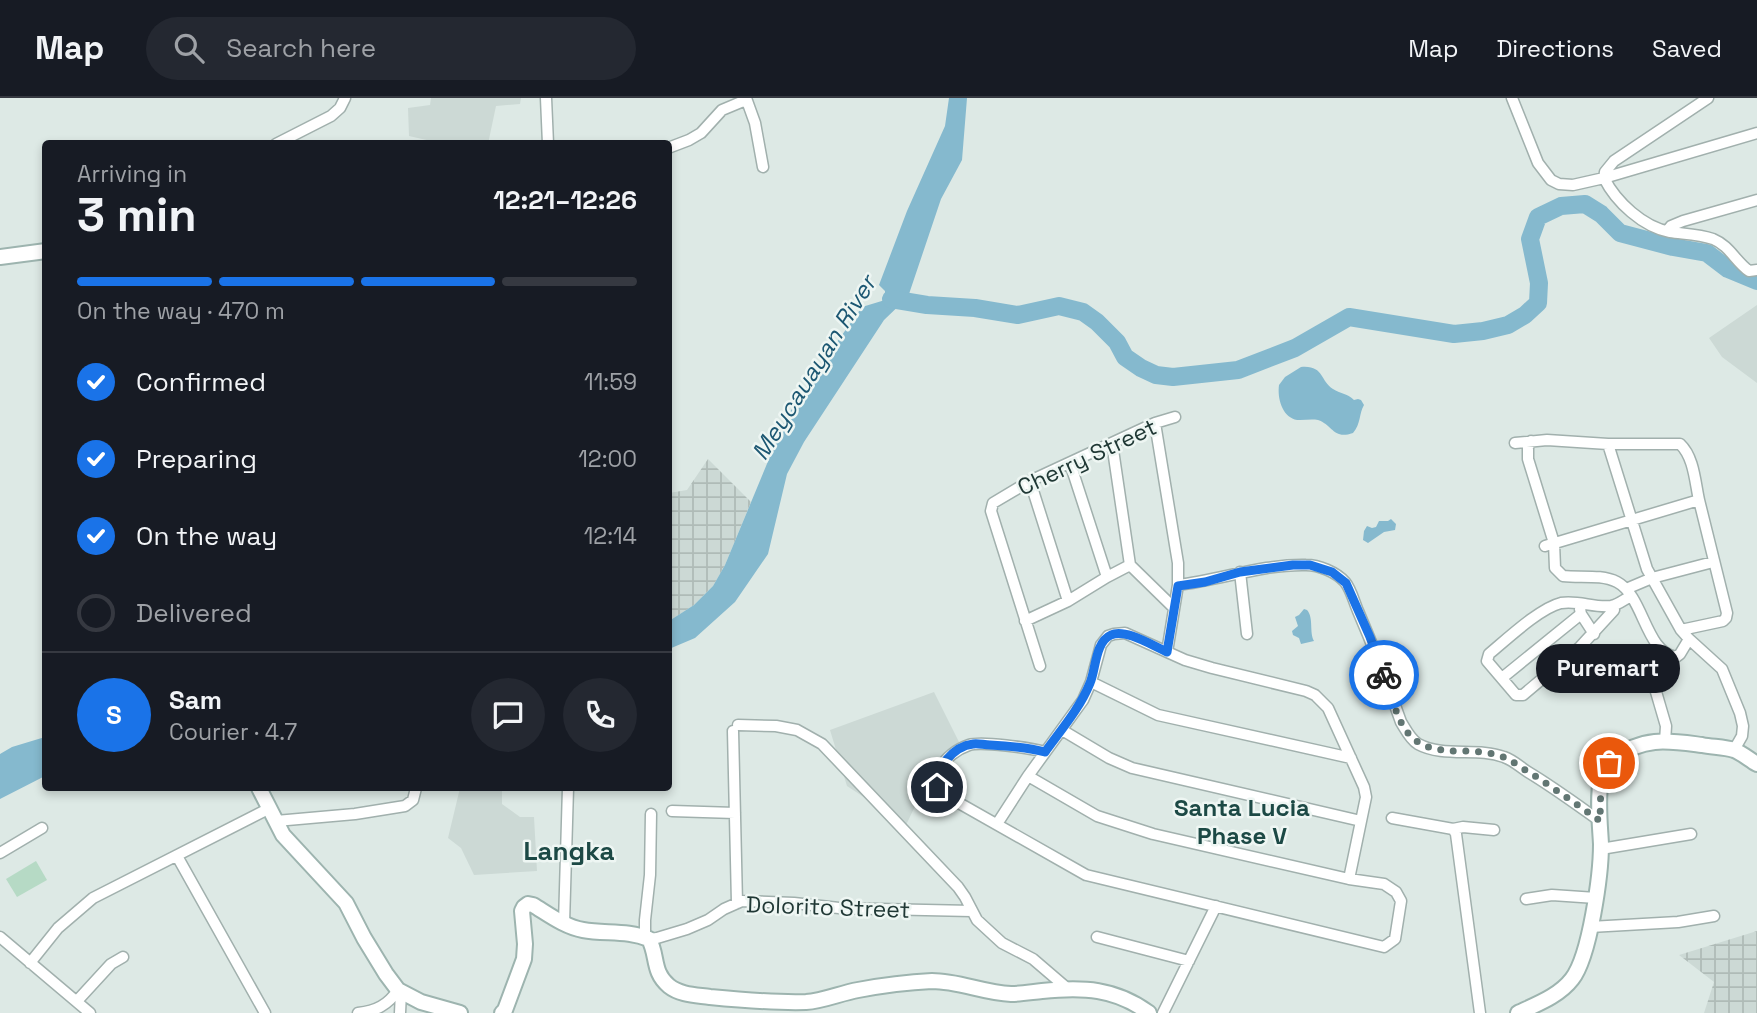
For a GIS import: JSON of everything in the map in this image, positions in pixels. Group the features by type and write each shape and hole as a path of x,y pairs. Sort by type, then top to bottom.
{"main road":[{"path":"0,257 42,252"},
{"path":"1518,1013 1546,1000 1570,982 1578,970 1595,898 1601,849 1601,779 1609,763 1626,750 1644,743 1665,742 1734,750 1757,764"},
{"path":"261,791 284,835 346,903 364,938 399,991 421,1002 460,1013"},
{"path":"502,1013 524,959 522,916 524,907 528,904 581,930 627,933 647,938 652,945 657,972 672,989 691,994 759,1001 808,1002 859,990 931,981 1012,994 1068,989 1103,991 1134,1002 1149,1013"}],"street":[{"path":"284,140 331,116 340,108 345,98"},
{"path":"546,98 548,140"},
{"path":"1512,98 1532,151 1545,173 1559,184 1573,186 1757,133"},
{"path":"1604,178 1608,167 1614,161 1708,98"},
{"path":"672,146 701,133 722,110 746,99 755,123 763,167"},
{"path":"1604,178 1613,192 1636,216 1667,231 1711,238 1728,249 1749,271 1757,270"},
{"path":"1667,231 1683,220 1757,200"},
{"name":"Cherry Street","path":"1025,621 991,511 993,503 1030,481 1175,417"},
{"path":"1155,424 1178,563 1178,586 1167,652"},
{"path":"1515,443 1547,440 1608,444 1680,444 1684,447 1691,463 1727,612 1723,621 1681,630"},
{"path":"1531,441 1528,458 1555,568 1563,576 1613,580 1628,592 1661,649 1671,656 1680,654 1689,639"},
{"path":"1112,443 1130,565 1173,607"},
{"path":"1608,444 1647,569 1681,630 1721,669 1740,713 1742,736 1734,750"},
{"path":"1070,463 1107,577"},
{"path":"1030,481 1068,601"},
{"path":"1550,545 1699,500"},
{"path":"1613,606 1580,602 1549,607 1489,654 1487,661 1517,695 1523,695 1594,634 1614,610 1613,606 1628,592 1652,578 1713,562"},
{"path":"1040,666 1025,621 1068,601 1130,565"},
{"path":"1178,586 1240,572 1310,565 1332,572 1346,583 1409,736 1418,744 1435,749 1475,751 1505,757 1600,821"},
{"path":"1240,572 1247,634"},
{"path":"1580,602 1581,614 1594,634"},
{"path":"1502,678 1581,614"},
{"path":"997,824 1083,699 1091,682 1101,645 1108,636 1125,633 1185,660 1294,687 1315,695 1328,708 1366,797 1349,878"},
{"path":"1647,661 1665,726 1665,742"},
{"path":"1091,682 1158,715 1351,758"},
{"path":"737,903 735,728 776,726 797,730 822,744 958,887 978,919 1002,943 1032,959 1068,989"},
{"path":"1062,730 1109,758 1132,768 1362,821"},
{"path":"1028,776 1097,816 1153,834 1384,884 1396,892 1401,901 1395,939 1384,947 1086,875 943,794 937,787 936,779 943,763 957,750 971,744 1029,747 1045,752"},
{"path":"30,963 58,928 93,898 177,856 273,815 355,814 405,806 413,800 415,791"},
{"path":"564,923 568,791"},
{"path":"672,811 735,813"},
{"path":"647,938 645,920 650,875 651,814"},
{"path":"1392,818 1452,828 1494,830"},
{"path":"0,853 42,828"},
{"path":"1452,828 1480,1013"},
{"path":"1601,849 1691,834"},
{"path":"177,856 265,1013"},
{"path":"1527,899 1552,895 1595,898"},
{"name":"Dolorito Street","path":"647,938 657,938 687,929 742,901 794,902 839,908 972,911"},
{"path":"1163,1013 1216,906"},
{"path":"1590,927 1678,922 1714,916"},
{"path":"0,937 90,1013"},
{"path":"1097,937 1189,961"},
{"path":"77,1001 111,964 124,957"},
{"path":"358,1013 378,1009 399,991"},
{"path":"399,991 400,1013"}],"shaded area":[{"path":"431,98 521,98 520,104 496,106 489,140 427,140 409,136 408,108 430,105"},
{"path":"1757,305 1757,383 1722,357 1709,338"},
{"path":"708,459 751,502 725,565 713,586 694,605 672,619 672,492 687,490"},
{"path":"934,692 959,742 935,765 906,825 847,786 830,730"},
{"path":"459,791 502,791 502,804 520,817 534,817 537,871 474,875 461,848 448,838"},
{"path":"1757,931 1757,1013 1704,1013 1714,982 1679,955"}],"green space":[{"path":"36,861 47,880 17,897 6,879"}],"water":[{"path":"949,98 967,98 962,160 941,199 908,297 884,320 804,442 787,474 768,554 735,602 695,638 672,648 672,619 694,605 713,586 725,565 786,418 862,307 885,300 885,291 879,285 907,211 945,126"},
{"path":"1301,367 1314,368 1333,389 1354,400 1361,400 1364,405 1353,433 1341,435 1318,420 1294,419 1285,413 1280,402 1279,385 1285,377"},
{"path":"1391,519 1396,524 1395,530 1384,532 1368,543 1363,540 1367,526 1376,527 1379,521"},
{"path":"1304,609 1310,617 1314,641 1301,644 1292,631 1298,626 1295,617"},
{"path":"42,738 42,778 0,799 0,754 12,747"}],"waterway":[{"path":"891,299 1018,315 1059,306 1083,312 1117,342 1125,357 1156,375 1173,377 1238,370 1295,348 1349,317 1454,334 1508,325 1538,303 1539,283 1530,239 1538,217 1561,206 1585,204 1601,214 1620,233 1707,253 1728,269 1757,281"}],"way so far":[{"path":"1384,675 1401,722 1409,736 1418,744 1447,751 1475,751 1505,757 1600,821 1601,779 1609,763"}],"place":[{"name":"Puremart","path":"1609,763"}],"district":[{"name":"Santa Lucia Phase V","path":"1242,822"},
{"name":"Langka","path":"569,851"}],"route":[{"path":"937,787 936,779 943,763 957,750 971,744 1029,747 1045,752 1083,699 1091,682 1101,645 1108,636 1125,633 1167,652 1178,586 1240,572 1293,565 1310,565 1332,572 1346,583 1384,675"}],"water label":[{"name":"Meycauayan River","path":"814,368"}]}
